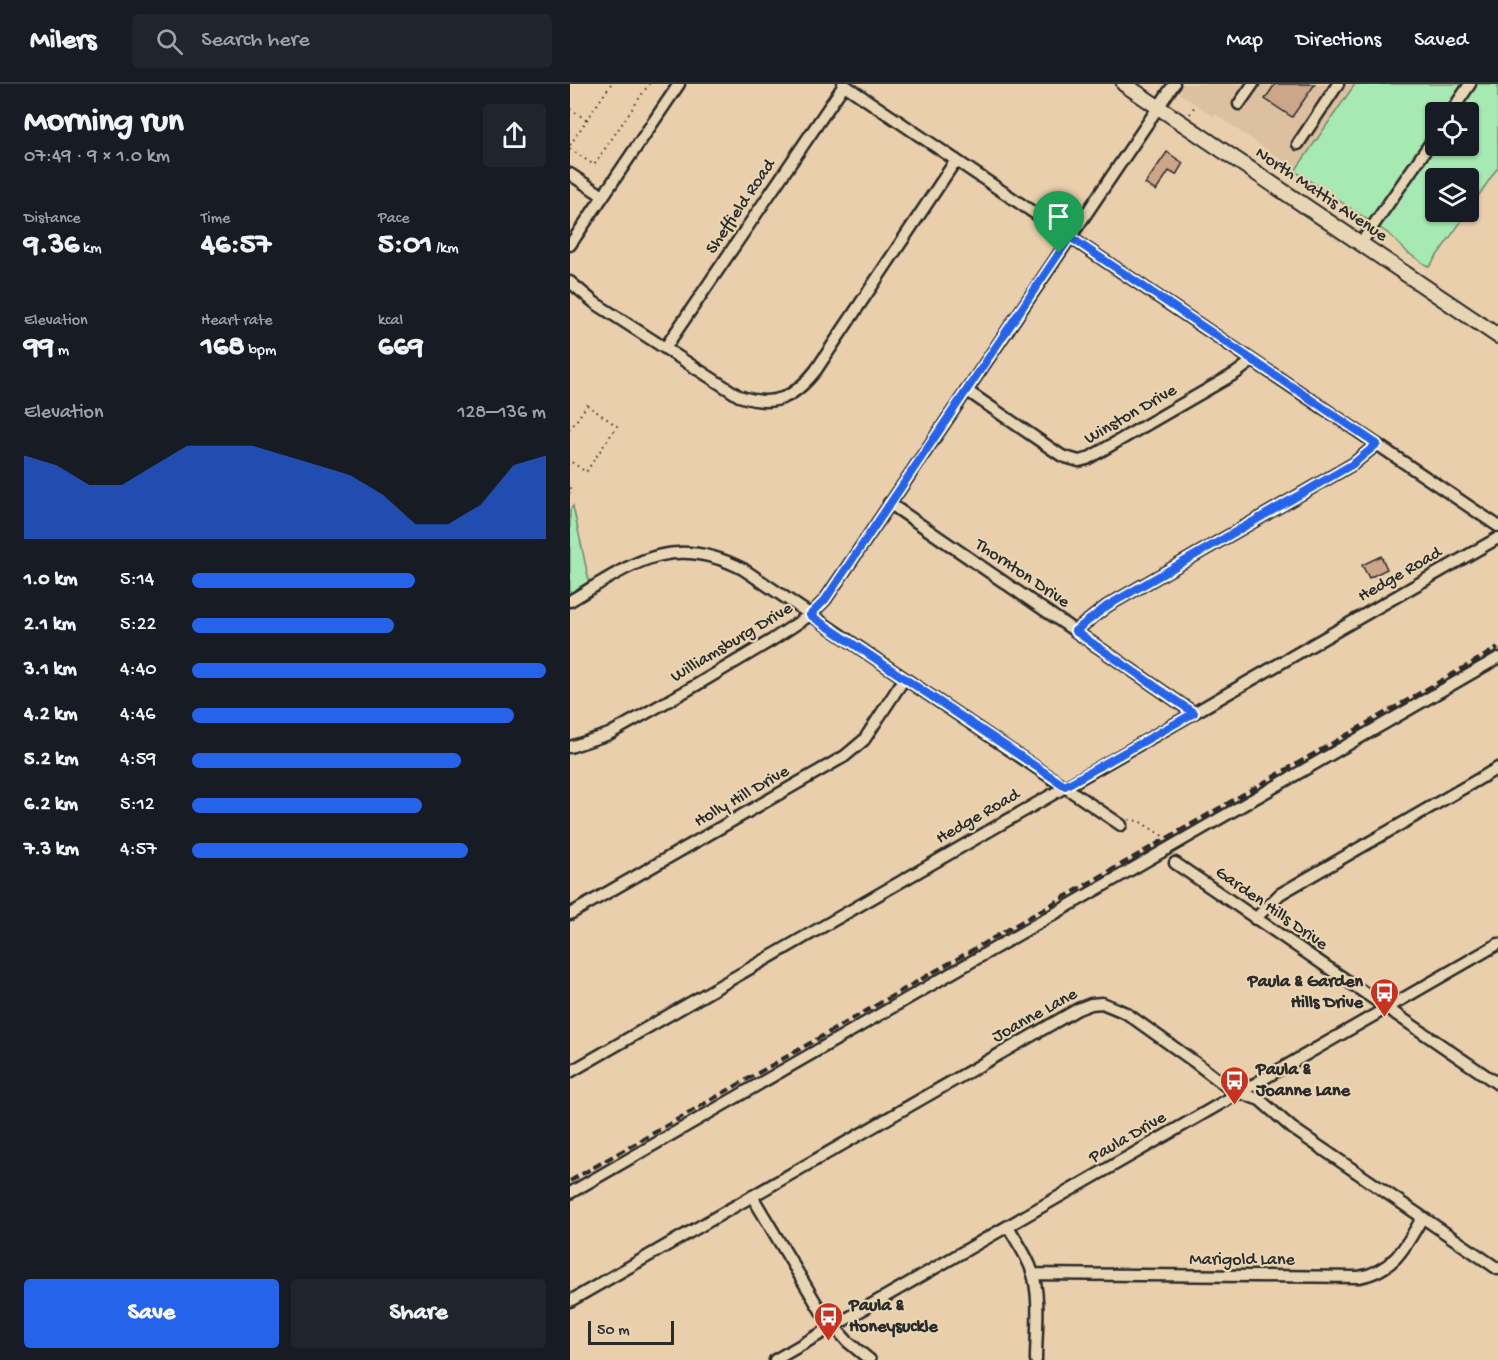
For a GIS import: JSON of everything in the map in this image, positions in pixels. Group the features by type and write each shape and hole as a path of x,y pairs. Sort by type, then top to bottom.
{"main road":[{"name":"North Mattis Avenue","path":"1124,84 1498,336"}],"street":[{"path":"570,245 680,84"},
{"path":"843,84 1498,526"},
{"name":"Sheffield Road","path":"665,348 843,84"},
{"name":"Williamsburg Drive","path":"570,747 609,734 772,640 810,615 825,600 1173,84"},
{"path":"1239,104 1253,84"},
{"path":"1298,144 1338,84"},
{"path":"1458,102 1470,84"},
{"path":"1360,243 1425,151"},
{"path":"570,282 595,303 739,396 763,402 784,398 796,392 816,370 956,160"},
{"path":"570,174 603,196"},
{"name":"Winston Drive","path":"966,390 1062,456 1079,461 1087,459 1236,374 1252,361"},
{"path":"1075,631 1107,606 1353,464 1377,444"},
{"name":"Thornton Drive","path":"890,503 1194,713"},
{"name":"Hedge Road","path":"570,1072 1498,538"},
{"path":"570,601 622,570 662,554 690,552 717,557 743,569 1119,824"},
{"path":"570,1193 1498,658"},
{"name":"Holly Hill Drive","path":"570,914 845,756 864,740 904,679"},
{"path":"1255,919 1280,894 1498,768"},
{"name":"Garden Hills Drive","path":"1174,863 1498,1084"},
{"name":"Paula Drive","path":"775,1360 1498,944"},
{"name":"Joanne Lane","path":"570,1301 1078,1009 1102,1003 1126,1013 1230,1089 1260,1100 1292,1128 1498,1269"},
{"path":"752,1196 822,1313 833,1327 870,1360"},
{"name":"Marigold Lane","path":"1033,1274 1359,1277 1378,1272 1388,1266 1422,1218"},
{"path":"1008,1226 1028,1260 1033,1274 1036,1296 1036,1360"}],"path":[{"path":"611,84 570,147 594,165 650,84"},
{"path":"1192,110 1196,104"},
{"path":"570,109 587,120"},
{"path":"570,430 587,405 617,426 586,472 570,461"},
{"path":"570,488 572,489 570,492"},
{"path":"1119,824 1122,820 1139,821 1161,835"}],"shaded area":[{"path":"1166,84 1355,84 1296,170 1215,114 1213,116"}],"green space":[{"path":"1355,84 1498,84 1498,167 1479,195 1479,168 1425,168 1425,222 1461,222 1429,267 1408,253 1389,234 1295,171"},
{"path":"573,506 589,581 570,594 570,510"}],"building":[{"path":"1275,84 1315,84 1292,117 1265,99"},
{"path":"1167,152 1183,163 1176,175 1169,171 1156,191 1145,184"},
{"path":"1381,556 1387,569 1369,578 1362,565"}],"railway":[{"path":"570,1181 1498,648"}],"place":[{"name":"Paula & Garden Hills Drive","path":"1384,1018"},
{"name":"Paula & Joanne Lane","path":"1235,1106"},
{"name":"Paula & Honeysuckle","path":"828,1342"}],"route":[{"path":"1070,237 1377,444 1353,464 1107,606 1075,631 1194,713 1065,786 810,615 825,600 1059,253 1070,237"}]}
